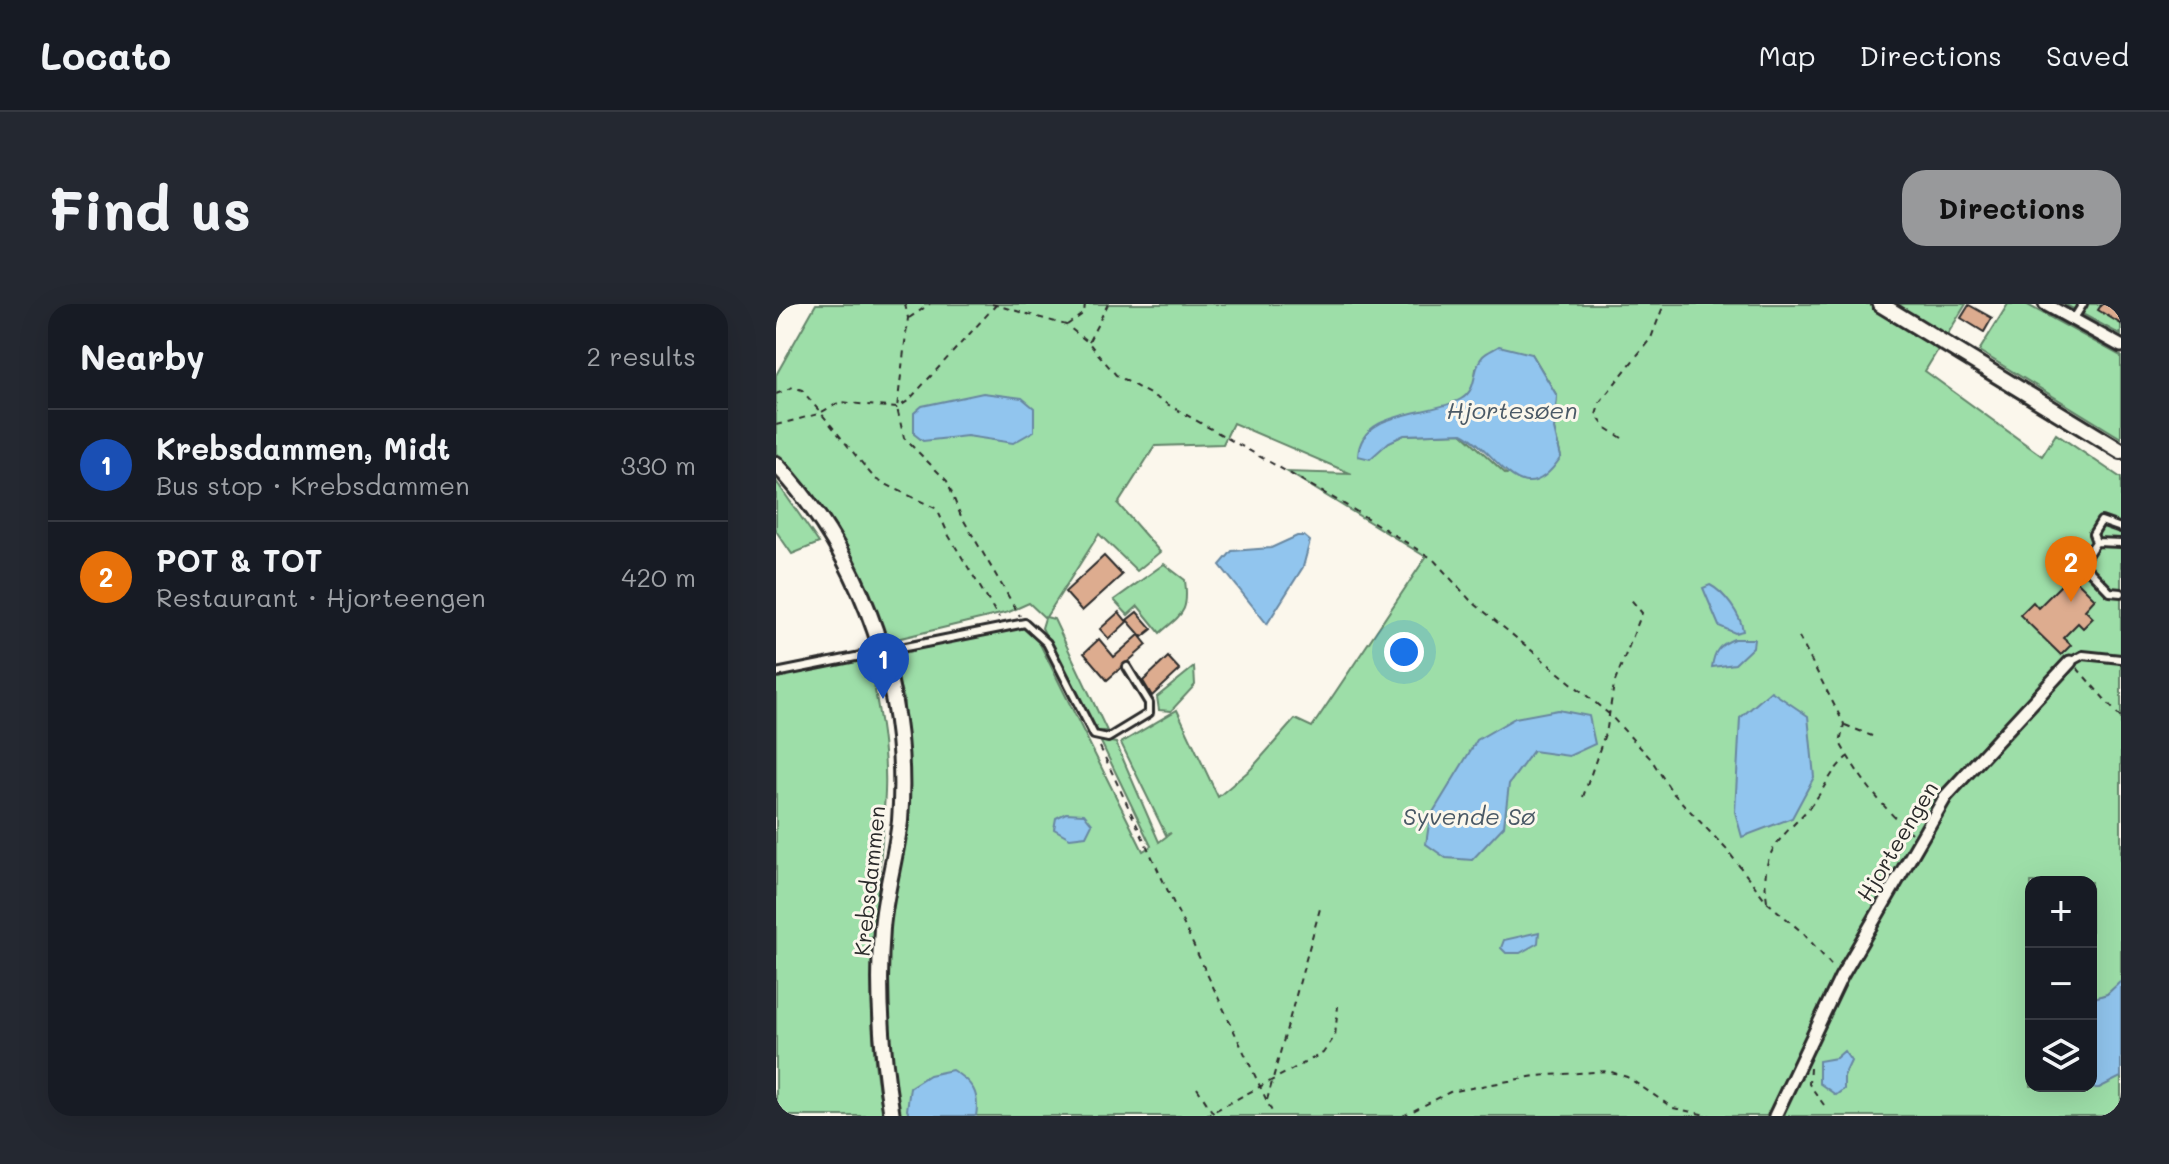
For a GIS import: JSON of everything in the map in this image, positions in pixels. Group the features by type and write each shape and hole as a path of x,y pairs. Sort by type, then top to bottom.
{"street":[{"path":"1880,304 2121,451"},
{"path":"2045,304 2121,346"},
{"name":"Krebsdammen","path":"776,464 835,539 857,583 881,652 893,700 900,754 900,821 882,928 881,1007 892,1116"},
{"name":"Hjorteengen","path":"1775,1116 1841,977 1946,796 1974,762 2070,662"}],"lane":[{"path":"2073,320 2083,304"},
{"path":"2096,542 2093,534 2101,521 2121,528"},
{"path":"2096,542 2121,543"},
{"path":"2096,542 2082,563 2110,592 2121,593"},
{"path":"776,673 1025,623 1047,643 1094,735 1108,738 1149,713 1149,703 1127,667"},
{"path":"2070,662 2083,655 2121,659"}],"path":[{"path":"905,304 908,318 897,408 904,438 947,481 960,514 1025,623"},
{"path":"908,318 930,304"},
{"path":"1066,325 1084,313 1085,304"},
{"path":"1088,342 1108,304"},
{"path":"1622,438 1605,427 1596,415 1600,402 1651,338 1664,304"},
{"path":"897,408 994,305 1066,325 1088,342 1116,375 1433,559 1470,600 1609,714 1651,759 1672,792 1727,850 1767,902 1803,933 1841,977"},
{"path":"776,394 793,387 802,390 818,414 875,479 937,509 949,536 1004,626"},
{"path":"776,425 818,414 840,402 897,408"},
{"path":"1583,797 1596,767 1614,684 1642,613 1629,597"},
{"path":"1799,637 1844,724 1840,743 1848,757 1869,789 1918,840"},
{"path":"2070,662 2121,718"},
{"path":"2115,713 2121,706"},
{"path":"1844,724 1872,736"},
{"path":"1094,735 1274,1116"},
{"path":"1767,902 1763,873 1776,841 1815,800 1835,768 1848,757"},
{"path":"1267,1101 1321,905"},
{"path":"1205,1116 1323,1053 1335,1036 1338,1006"},
{"path":"1810,1065 1809,1084 1824,1105"},
{"path":"1403,1116 1450,1092 1535,1076 1608,1071 1627,1077 1673,1108 1711,1116"},
{"path":"1197,1088 1215,1116"}],"green space":[{"path":"816,304 1966,304 1925,371 2042,456 2056,434 2121,478 2121,1116 899,1116 886,1005 890,923 900,861 904,699 890,657 897,652 1031,626 1143,851 1151,846 1100,740 1116,743 1159,842 1171,833 1166,835 1121,743 1177,710 1218,797 1251,769 1295,719 1312,727 1426,557 1288,472 1352,474 1233,423 1223,444 1155,446 1118,504 1160,552 1137,571 1099,534 1046,617 1054,619 1107,731 1096,731 1042,628 1045,618 1029,603 1009,612 888,641 840,534 776,453 776,375","holes":["1532,354 1557,396 1554,429 1561,457 1506,474 1462,433 1404,435 1359,456 1364,439 1375,427 1463,399 1473,387 1476,369"]},
{"path":"2008,304 2026,304 2121,356 2121,438 1979,351"},
{"path":"2064,304 2121,304 2121,335"},
{"path":"776,481 819,543 792,554 776,531"},
{"path":"1164,564 1185,580 1186,599 1183,611 1160,633 1138,606 1128,615 1114,600"},
{"path":"869,658 881,725 885,775 872,995 877,1076 884,1116 776,1116 776,677"},
{"path":"1194,667 1195,685 1171,711 1159,710 1157,697"}],"water":[{"name":"Hjortesøen","path":"1499,346 1532,354 1557,396 1554,429 1561,457 1547,474 1534,482 1522,481 1510,475 1462,433 1404,435 1389,442 1370,459 1358,456 1362,441 1371,429 1383,422 1448,405 1467,395 1479,361"},
{"path":"983,393 1022,398 1034,408 1034,431 1013,443 967,436 923,441 914,434 914,413 922,406"},
{"path":"1304,536 1310,541 1303,567 1267,624 1220,565 1232,551 1271,548"},
{"path":"1710,585 1731,605 1743,631 1735,633 1719,626 1703,588"},
{"path":"1734,639 1754,639 1753,647 1735,664 1712,667 1718,649"},
{"path":"1771,691 1808,716 1814,777 1792,818 1742,837 1735,812 1740,718"},
{"name":"Syvende Sø","path":"1558,710 1589,716 1595,744 1569,756 1533,751 1509,784 1504,826 1472,860 1446,858 1426,844 1430,817 1477,740 1515,718"},
{"path":"1066,813 1084,814 1092,824 1086,836 1070,838 1054,829 1056,818"},
{"path":"1539,932 1538,943 1520,953 1506,953 1501,948 1504,940"},
{"path":"2121,981 2121,1077 2097,1088 2097,997 2107,994"},
{"path":"1844,1051 1851,1061 1844,1076 1844,1089 1836,1095 1819,1083 1819,1061 1836,1058"},
{"path":"952,1070 973,1088 977,1100 976,1116 910,1116 907,1110 910,1087 929,1075"}],"building":[{"path":"2102,304 2121,304 2121,324 2098,310"},
{"path":"1969,305 1992,318 1984,332 1961,318"},
{"path":"1104,556 1122,575 1082,611 1065,592"},
{"path":"2071,575 2095,599 2085,610 2093,618 2083,628 2078,623 2063,638 2071,645 2061,655 2020,615 2033,602 2038,608"},
{"path":"1119,612 1127,622 1109,639 1100,629"},
{"path":"1137,612 1152,629 1142,637 1127,620"},
{"path":"1139,635 1147,645 1107,680 1084,653 1099,639 1114,657"},
{"path":"1168,657 1180,670 1152,696 1143,681"}],"place":[{"name":"POT & TOT","path":"2071,602"},
{"name":"Krebsdammen, Midt","path":"883,699"}]}
